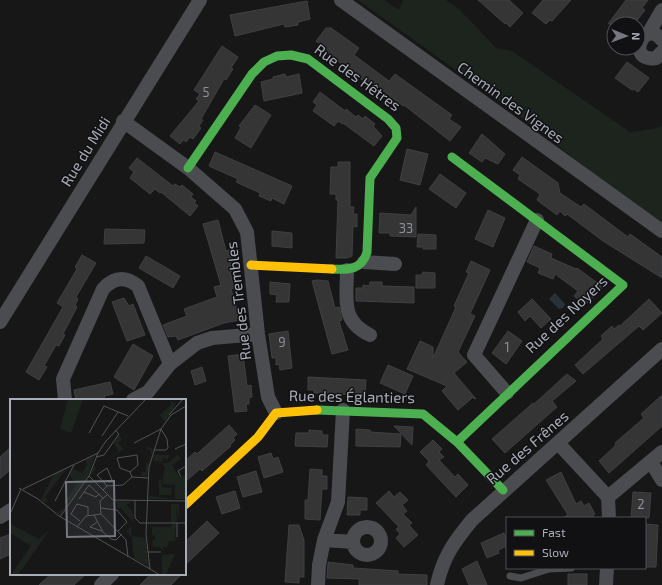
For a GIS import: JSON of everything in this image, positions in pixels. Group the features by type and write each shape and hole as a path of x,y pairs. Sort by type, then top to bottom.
{"street":[{"name":"Rue du Midi","path":"0,322 123,121 200,0"},
{"name":"Chemin des Vignes","path":"341,0 662,231"},
{"path":"662,10 648,34 640,42 641,54 652,59 659,56 662,52"},
{"path":"648,34 657,35 662,40"},
{"name":"Rue des Hêtres","path":"188,168 261,63 278,54 294,54 308,59 382,114 396,128 397,138 370,178 367,252 364,262"},
{"name":"Rue des Trembles","path":"123,121 188,168 235,209 247,232 252,265 258,334 268,397 276,412"},
{"name":"Rue des Noyers","path":"452,157 623,284 507,392 457,442"},
{"path":"507,392 474,355 537,220"},
{"path":"252,265 347,270 358,268 364,262 395,264"},
{"path":"347,270 346,310 358,329 370,335"},
{"path":"64,399 64,378 103,289 114,280 123,279 131,281 138,286 170,364"},
{"path":"135,399 148,392 170,364 197,343 212,338 258,334"},
{"name":"Rue des Frênes","path":"437,585 441,565 454,542 472,520 503,490 558,443 662,349"},
{"name":"Rue des Églantiers","path":"186,504 258,437 276,412 303,410 343,410 423,414 457,442 503,490"},
{"path":"318,585 319,565 324,540 338,502 343,410"},
{"path":"558,443 608,497 609,517"},
{"path":"608,497 662,452"},
{"path":"651,462 662,480"},
{"path":"0,517 10,511"},
{"path":"324,540 353,542"},
{"path":"606,585 607,569"},
{"path":"101,585 111,575"}],"lane":[{"path":"510,576 521,578 549,569"}],"shaded area":[{"path":"358,0 384,0 399,10 403,0 446,0 460,10 496,48 512,51 630,132 653,129 662,126 662,224 613,189 516,113"},
{"path":"555,293 565,304 563,308 559,309 549,299"}],"building":[{"path":"478,0 509,0 523,13 510,27"},
{"path":"543,0 571,0 552,21 550,20 546,24 532,13"},
{"path":"626,0 648,0 642,8 645,10 640,16 614,16"},
{"path":"307,1 310,19 298,22 298,25 285,27 284,24 235,36 230,15"},
{"path":"326,28 331,28 359,48 354,55 389,81 395,74 452,115 449,119 461,127 450,141 404,105 403,106 378,87 375,90 325,51 327,49 316,41"},
{"path":"222,46 238,57 231,68 233,69 226,80 224,79 201,119 203,120 199,126 201,128 193,139 190,137 186,142 183,140 180,144 170,136 199,101 196,99 200,94 194,90"},
{"path":"627,62 649,78 638,92 634,89 632,90 615,78"},
{"path":"285,74 286,77 299,74 302,93 264,101 261,82"},
{"path":"320,92 345,111 346,109 356,117 358,115 363,119 365,116 375,124 373,126 382,136 374,146 343,123 338,121 334,126 313,111 317,105 313,102"},
{"path":"255,105 271,115 251,148 235,138 241,127 239,126"},
{"path":"482,134 505,154 498,164 485,158 482,162 469,153"},
{"path":"407,149 428,154 420,185 400,180"},
{"path":"215,152 292,186 284,204 272,198 271,201 259,196 260,193 236,182 238,179 209,166"},
{"path":"522,157 558,183 560,193 581,207 584,204 628,237 630,234 662,257 662,278 603,241 567,214 565,216 560,211 557,215 537,200 540,194 518,179 520,175 513,170"},
{"path":"137,158 173,186 175,184 180,187 182,185 193,194 191,197 196,201 194,203 198,206 190,216 161,192 160,193 155,189 150,194 130,178 134,172 129,168"},
{"path":"338,162 350,162 350,207 354,207 353,214 357,214 357,227 353,226 352,256 347,258 336,258 338,200 336,200 336,194 330,194 331,167 338,167"},
{"path":"440,174 466,193 456,208 429,189"},
{"path":"416,207 416,237 390,236 390,233 379,233 380,213 411,215"},
{"path":"488,210 505,218 493,247 475,239"},
{"path":"218,220 226,251 230,250 234,262 230,264 232,271 230,272 234,288 231,289 240,320 224,323 178,340 176,336 168,337 163,325 187,316 184,309 217,297 214,287 221,285 203,224"},
{"path":"105,229 145,230 144,243 104,244"},
{"path":"272,231 292,233 292,248 272,246"},
{"path":"418,234 436,235 436,249 423,249 423,247 417,247"},
{"path":"534,246 552,254 551,258 576,269 577,268 603,287 585,305 574,296 578,291 555,274 553,279 538,273 540,268 527,262"},
{"path":"82,255 96,263 76,297 78,299 75,305 77,307 63,334 65,335 59,346 56,345 44,366 47,367 39,380 26,372 63,307 57,303 77,269 75,267"},
{"path":"146,256 180,276 173,288 139,268"},
{"path":"471,261 490,270 470,314 475,316 458,352 467,362 454,373 476,399 471,397 472,398 458,410 442,391 447,386 407,369 420,341 433,347 433,358 456,307 454,306 469,273 466,272"},
{"path":"423,272 435,273 435,288 416,288 416,275 422,275"},
{"path":"312,281 328,281 335,308 339,307 342,320 339,321 348,350 332,354"},
{"path":"270,282 290,284 289,302 276,302 277,295 270,294"},
{"path":"370,282 382,282 382,286 414,287 414,303 356,301 356,288 363,288 363,285 369,286"},
{"path":"124,298 129,306 133,304 145,335 127,341 112,302"},
{"path":"532,299 551,319 541,328 530,316 525,321 518,312"},
{"path":"649,299 662,313 643,330 639,326 583,374 575,365 603,339 601,336 612,326 614,329 619,325 620,326"},
{"path":"288,331 292,368 280,370 279,364 276,365 276,358 272,358 269,334"},
{"path":"508,331 522,341 506,364 492,353"},
{"path":"133,344 153,356 134,390 114,377"},
{"path":"243,354 247,386 251,385 252,397 249,398 249,404 246,404 247,411 235,412 228,356"},
{"path":"388,365 413,376 405,394 380,383"},
{"path":"202,367 206,381 195,385 191,371"},
{"path":"567,374 576,381 552,401 557,407 505,453 492,439"},
{"path":"308,377 366,380 365,395 333,394 333,397 320,397 320,393 314,393 314,390 308,390"},
{"path":"110,382 113,394 104,396 105,399 76,399 74,390"},
{"path":"662,395 662,426 609,473 599,461 616,445 615,443 644,418 641,414"},
{"path":"229,425 237,434 233,438 235,440 230,445 231,446 202,471 200,469 186,481 186,460 195,452 197,454"},
{"path":"394,426 413,427 412,445"},
{"path":"356,429 370,430 370,432 401,434 400,447 356,446"},
{"path":"309,430 322,431 322,435 328,435 327,447 295,446 296,433 309,433"},
{"path":"433,440 442,449 439,452 444,457 439,460 455,477 458,474 468,485 456,497 426,465 429,461 420,452"},
{"path":"10,448 10,470 0,479 0,457"},
{"path":"271,453 273,459 278,457 283,472 264,478 258,457"},
{"path":"310,469 322,470 322,476 327,476 327,489 322,489 320,520 305,519 305,500 308,500"},
{"path":"256,471 262,492 243,497 237,477"},
{"path":"561,472 576,504 581,501 584,506 589,503 595,514 592,517 564,517 568,515 546,480"},
{"path":"235,491 240,508 222,514 216,497"},
{"path":"389,491 394,497 400,492 408,500 402,505 407,511 403,514 412,523 409,525 418,535 404,547 396,538 400,534 396,529 399,527 376,503"},
{"path":"633,492 651,493 649,518 631,517"},
{"path":"348,497 367,498 367,510 360,510 360,515 347,515"},
{"path":"207,521 219,533 186,564 186,541"},
{"path":"646,524 658,525 656,567 646,567"},
{"path":"289,525 299,525 304,540 304,577 299,577 299,583 285,582"},
{"path":"504,533 506,546 498,550 499,553 487,558 481,543"},
{"path":"10,534 10,554 0,559 0,538"},
{"path":"477,561 487,585 469,585 462,569"},
{"path":"328,562 353,565 353,568 398,571 398,574 427,575 427,585 359,585 359,579 327,578"},
{"path":"568,574 587,574 587,585 568,585"},
{"path":"50,575 85,575 74,585 39,585"},
{"path":"150,575 181,575 171,585 140,585"}],"traffic: fast":[{"path":"188,168 252,74 264,62 277,56 291,55 308,59 388,119 396,128 397,138 370,178 367,252 365,258 358,266 354,268 332,269"},
{"path":"452,157 623,285 457,442"},
{"path":"317,410 423,414 457,442 503,490"}],"traffic: slow":[{"path":"251,265 332,269"},
{"path":"186,504 258,437 276,413 317,410"}]}
